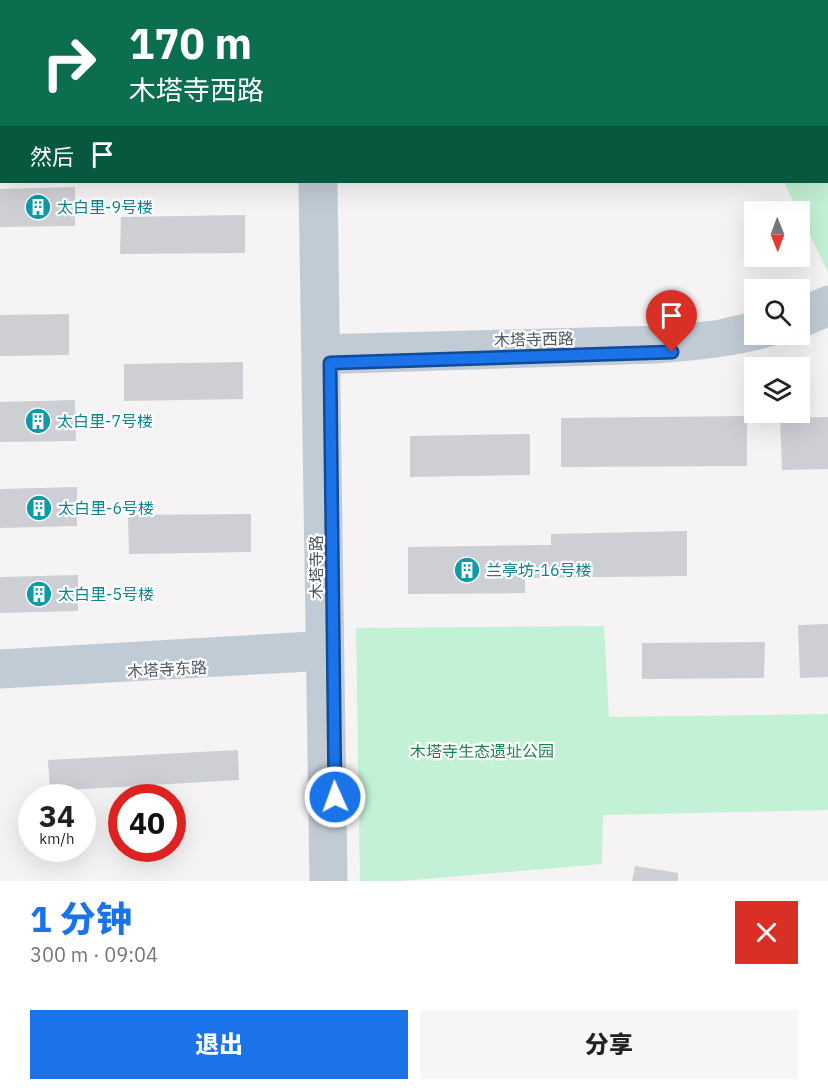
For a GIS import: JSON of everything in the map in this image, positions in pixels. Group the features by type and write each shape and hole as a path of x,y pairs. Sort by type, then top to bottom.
{"street":[{"name":"木塔寺路","path":"309,183 322,354"},
{"name":"木塔寺路","path":"320,881 325,651 322,354 327,183"},
{"path":"810,303 828,296"},
{"path":"810,324 828,316"},
{"name":"木塔寺西路","path":"322,354 664,336 716,331 744,324"},
{"name":"木塔寺西路","path":"322,354 656,353 713,348 744,341"},
{"name":"木塔寺路","path":"325,651 337,881"},
{"name":"木塔寺东路","path":"0,660 325,651"},
{"name":"木塔寺东路","path":"0,678 325,651"}],"green space":[{"path":"784,183 828,183 828,272 810,235 810,201 793,201"},
{"name":"木塔寺生态遗址公园","path":"604,626 609,717 828,714 828,810 603,815 602,864 401,881 360,881 356,628"}],"building":[{"name":"太白里-9号楼","path":"75,187 75,226 0,227 0,189"},
{"path":"245,215 245,253 120,254 121,217"},
{"path":"69,314 69,355 0,356 0,315"},
{"path":"243,362 243,399 124,401 124,364"},
{"name":"太白里-7号楼","path":"75,400 76,441 0,442 0,402"},
{"path":"744,416 744,423 747,423 747,466 561,467 561,418"},
{"path":"810,417 828,417 828,469 782,470 780,423 810,423"},
{"path":"530,434 530,475 410,477 410,436"},
{"name":"太白里-6号楼","path":"77,487 77,526 0,528 0,489"},
{"path":"251,514 251,552 129,554 128,515"},
{"path":"687,531 687,576 525,578 525,593 408,594 408,547 551,545 551,534"},
{"name":"太白里-5号楼","path":"78,575 78,611 0,613 0,577"},
{"path":"828,624 828,677 800,678 798,625"},
{"path":"765,642 764,678 642,679 642,643"},
{"path":"238,750 239,780 170,784 108,784 108,788 96,788 96,784 50,784 48,760"},
{"path":"635,866 678,873 678,881 632,881"}],"place":[{"name":"太白里-9号楼","path":"38,207"},
{"name":"太白里-7号楼","path":"38,421"},
{"name":"太白里-6号楼","path":"39,508"},
{"name":"兰亭坊-16号楼","path":"467,570"},
{"name":"太白里-5号楼","path":"39,594"}],"route":[{"path":"335,797 330,363 672,352"}]}
